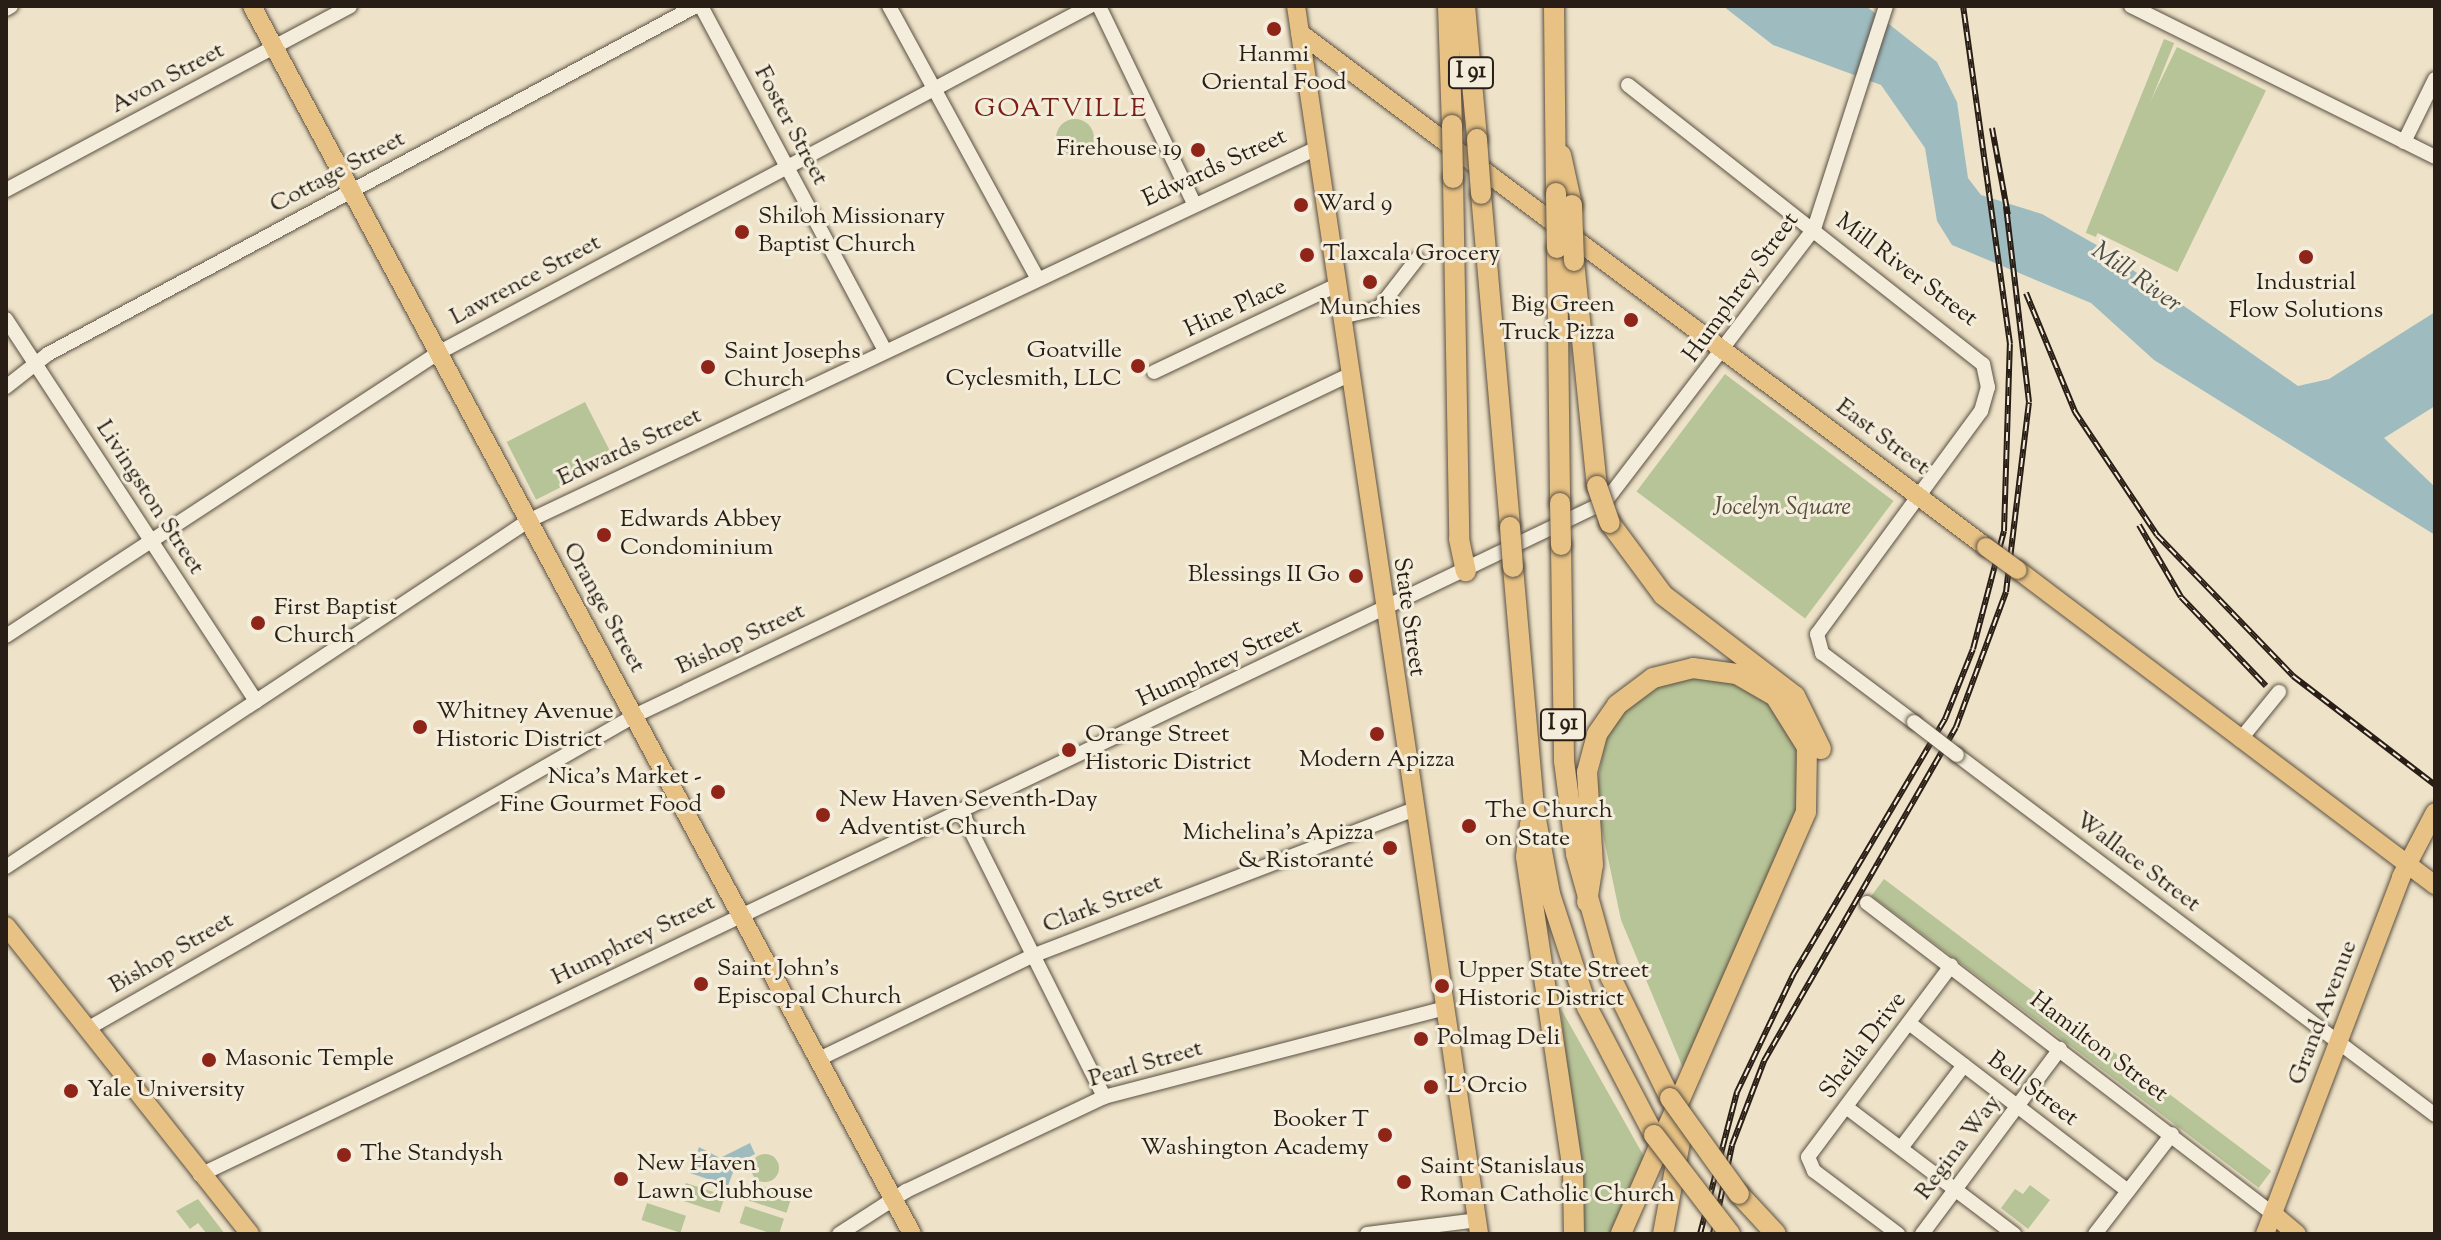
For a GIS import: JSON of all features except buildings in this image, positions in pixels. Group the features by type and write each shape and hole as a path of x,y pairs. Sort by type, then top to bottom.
{"highway":[{"path":"1448,6 1459,539 1466,571"},
{"name":"I 91","path":"1465,6 1534,809 1568,959 1654,1135 1730,1234"},
{"path":"1554,7 1555,141 1574,261 1597,486 1610,523 1663,595 1795,696 1824,763 1819,815 1636,1234"},
{"name":"I 91","path":"1564,199 1557,248 1566,787 1587,902 1622,1003 1670,1098 1739,1194 1776,1234"},
{"path":"1587,902 1593,865 1587,772 1597,734 1617,705 1653,678 1693,668 1737,674 1771,692 1807,747 1806,812 1621,1234"},
{"path":"1534,809 1526,857 1573,1172 1574,1234"},
{"path":"1663,1234 1682,1131"}],"main road":[{"name":"Orange Street","path":"252,6 912,1234"},
{"name":"State Street","path":"1296,6 1412,810 1478,1227"},
{"name":"East Street","path":"1300,33 1725,349 2435,885"},
{"name":"Grand Avenue","path":"2265,1234 2407,864 2435,812"},
{"path":"6,926 200,1175 250,1234"},
{"name":"Hamilton Street","path":"2273,1214 2297,1234"}],"street":[{"path":"6,9 11,6"},
{"name":"Avon Street","path":"6,190 350,6"},
{"name":"Foster Street","path":"699,6 885,351"},
{"name":"Cottage Street","path":"6,387 35,364 350,190 699,6"},
{"path":"889,6 1037,278"},
{"path":"1099,6 1194,203"},
{"path":"2131,6 2435,157"},
{"name":"Lawrence Street","path":"6,636 438,353 1082,8"},
{"name":"Humphrey Street","path":"200,1175 1383,611 1610,499 1814,229 1886,8"},
{"path":"2404,142 2435,79"},
{"name":"Mill River Street","path":"1628,85 1976,353 1988,387 1981,411 1919,496"},
{"name":"Edwards Street","path":"6,867 528,521 1194,203 1317,148"},
{"path":"1341,317 1379,308 1417,259"},
{"name":"Hine Place","path":"1154,372 1337,285"},
{"name":"Livingston Street","path":"6,319 256,701"},
{"name":"Bishop Street","path":"87,1029 634,716 1349,375"},
{"name":"Wallace Street","path":"1919,496 1816,643 1957,755 2435,1115"},
{"path":"2240,740 2279,692"},
{"name":"Clark Street","path":"819,1059 1032,956 1412,810"},
{"path":"961,811 1104,1097"},
{"name":"Hamilton Street","path":"1867,903 2273,1214"},
{"name":"Sheila Drive","path":"1898,1234 1814,1171 1811,1152 1951,966"},
{"name":"Pearl Street","path":"839,1234 893,1199 1104,1097 1443,1009"},
{"name":"Bell Street","path":"1909,1023 2128,1191"},
{"name":"Regina Way","path":"1922,1234 2060,1049"},
{"path":"1901,1148 1964,1065"},
{"path":"1846,1107 2014,1234"},
{"path":"2095,1234 2172,1134"},
{"path":"1367,1234 1478,1227"}],"green space":[{"path":"2164,39 2174,43 2096,237 2086,233"},
{"path":"2177,47 2266,90 2177,272 2088,229"},
{"path":"1075,119 1088,125 1094,138 1088,151 1075,157 1062,151 1056,138 1062,125"},
{"name":"Jocelyn Square","path":"1725,374 1894,501 1805,618 1637,491"},
{"path":"585,402 615,460 536,500 507,442"},
{"path":"1723,678 1775,707 1799,754 1801,799 1683,1068 1621,920 1595,796 1606,737 1622,711 1669,681"},
{"path":"1884,879 2271,1171 2259,1188 1871,896"},
{"path":"1561,1009 1646,1160 1612,1234 1580,1234"},
{"path":"765,1154 775,1158 779,1168 775,1178 765,1182 755,1178 751,1168 755,1158"},
{"path":"686,1183 725,1196 719,1213 680,1200"},
{"path":"753,1183 792,1196 786,1213 747,1200"},
{"path":"2030,1185 2050,1200 2028,1229 2001,1208 2015,1189 2023,1194"},
{"path":"198,1199 225,1234 207,1234 198,1223 190,1229 176,1211"},
{"path":"647,1203 686,1216 680,1233 641,1220"},
{"path":"745,1206 784,1219 779,1234 739,1223"}],"water":[{"name":"Mill River","path":"1723,6 1866,6 1937,62 1957,102 1968,178 1981,195 2042,214 2100,247 2298,386 2329,379 2435,312 2435,406 2384,438 2435,487 2435,535 2154,360 2091,303 1952,245 1937,221 1925,148 1881,85 1773,45"},
{"path":"750,1143 755,1154 736,1164 728,1186 690,1173 699,1147 720,1158"}],"railway":[{"path":"1700,1234 1737,1092 1793,975 1945,719 1973,649 2004,531 2010,344 1963,6"},
{"path":"1992,128 2008,215"},
{"path":"1713,1234 1732,1145 1764,1061 1956,727 2006,592 2029,402 2006,206"},
{"path":"2026,293 2075,412 2157,535 2293,676 2435,785"},
{"path":"2139,525 2181,597 2266,686"}],"place":[{"name":"Hanmi Oriental Food","path":"1274,29"},
{"name":"Firehouse 19","path":"1198,150"},
{"name":"Ward 9","path":"1301,205"},
{"name":"Shiloh Missionary Baptist Church","path":"742,232"},
{"name":"Tlaxcala Grocery","path":"1307,255"},
{"name":"Industrial Flow Solutions","path":"2306,257"},
{"name":"Munchies","path":"1370,282"},
{"name":"Big Green Truck Pizza","path":"1631,320"},
{"name":"Goatville Cyclesmith, LLC","path":"1138,366"},
{"name":"Saint Josephs Church","path":"708,367"},
{"name":"Edwards Abbey Condominium","path":"604,535"},
{"name":"Blessings II Go","path":"1356,576"},
{"name":"First Baptist Church","path":"258,623"},
{"name":"Whitney Avenue Historic District","path":"420,727"},
{"name":"Modern Apizza","path":"1377,734"},
{"name":"Orange Street Historic District","path":"1069,750"},
{"name":"Nica's Market - Fine Gourmet Food","path":"718,792"},
{"name":"New Haven Seventh-Day Adventist Church","path":"823,815"},
{"name":"The Church on State","path":"1469,826"},
{"name":"Michelina’s Apizza & Ristoranté","path":"1390,848"},
{"name":"Saint John's Episcopal Church","path":"701,984"},
{"name":"Upper State Street Historic District","path":"1442,986"},
{"name":"Polmag Deli","path":"1421,1039"},
{"name":"Masonic Temple","path":"209,1060"},
{"name":"L'Orcio","path":"1431,1087"},
{"name":"Yale University","path":"71,1091"},
{"name":"Booker T Washington Academy","path":"1385,1135"},
{"name":"The Standysh","path":"344,1155"},
{"name":"New Haven Lawn Clubhouse","path":"621,1179"},
{"name":"Saint Stanislaus Roman Catholic Church","path":"1404,1182"}],"district":[{"name":"GOATVILLE","path":"1061,110"}]}
